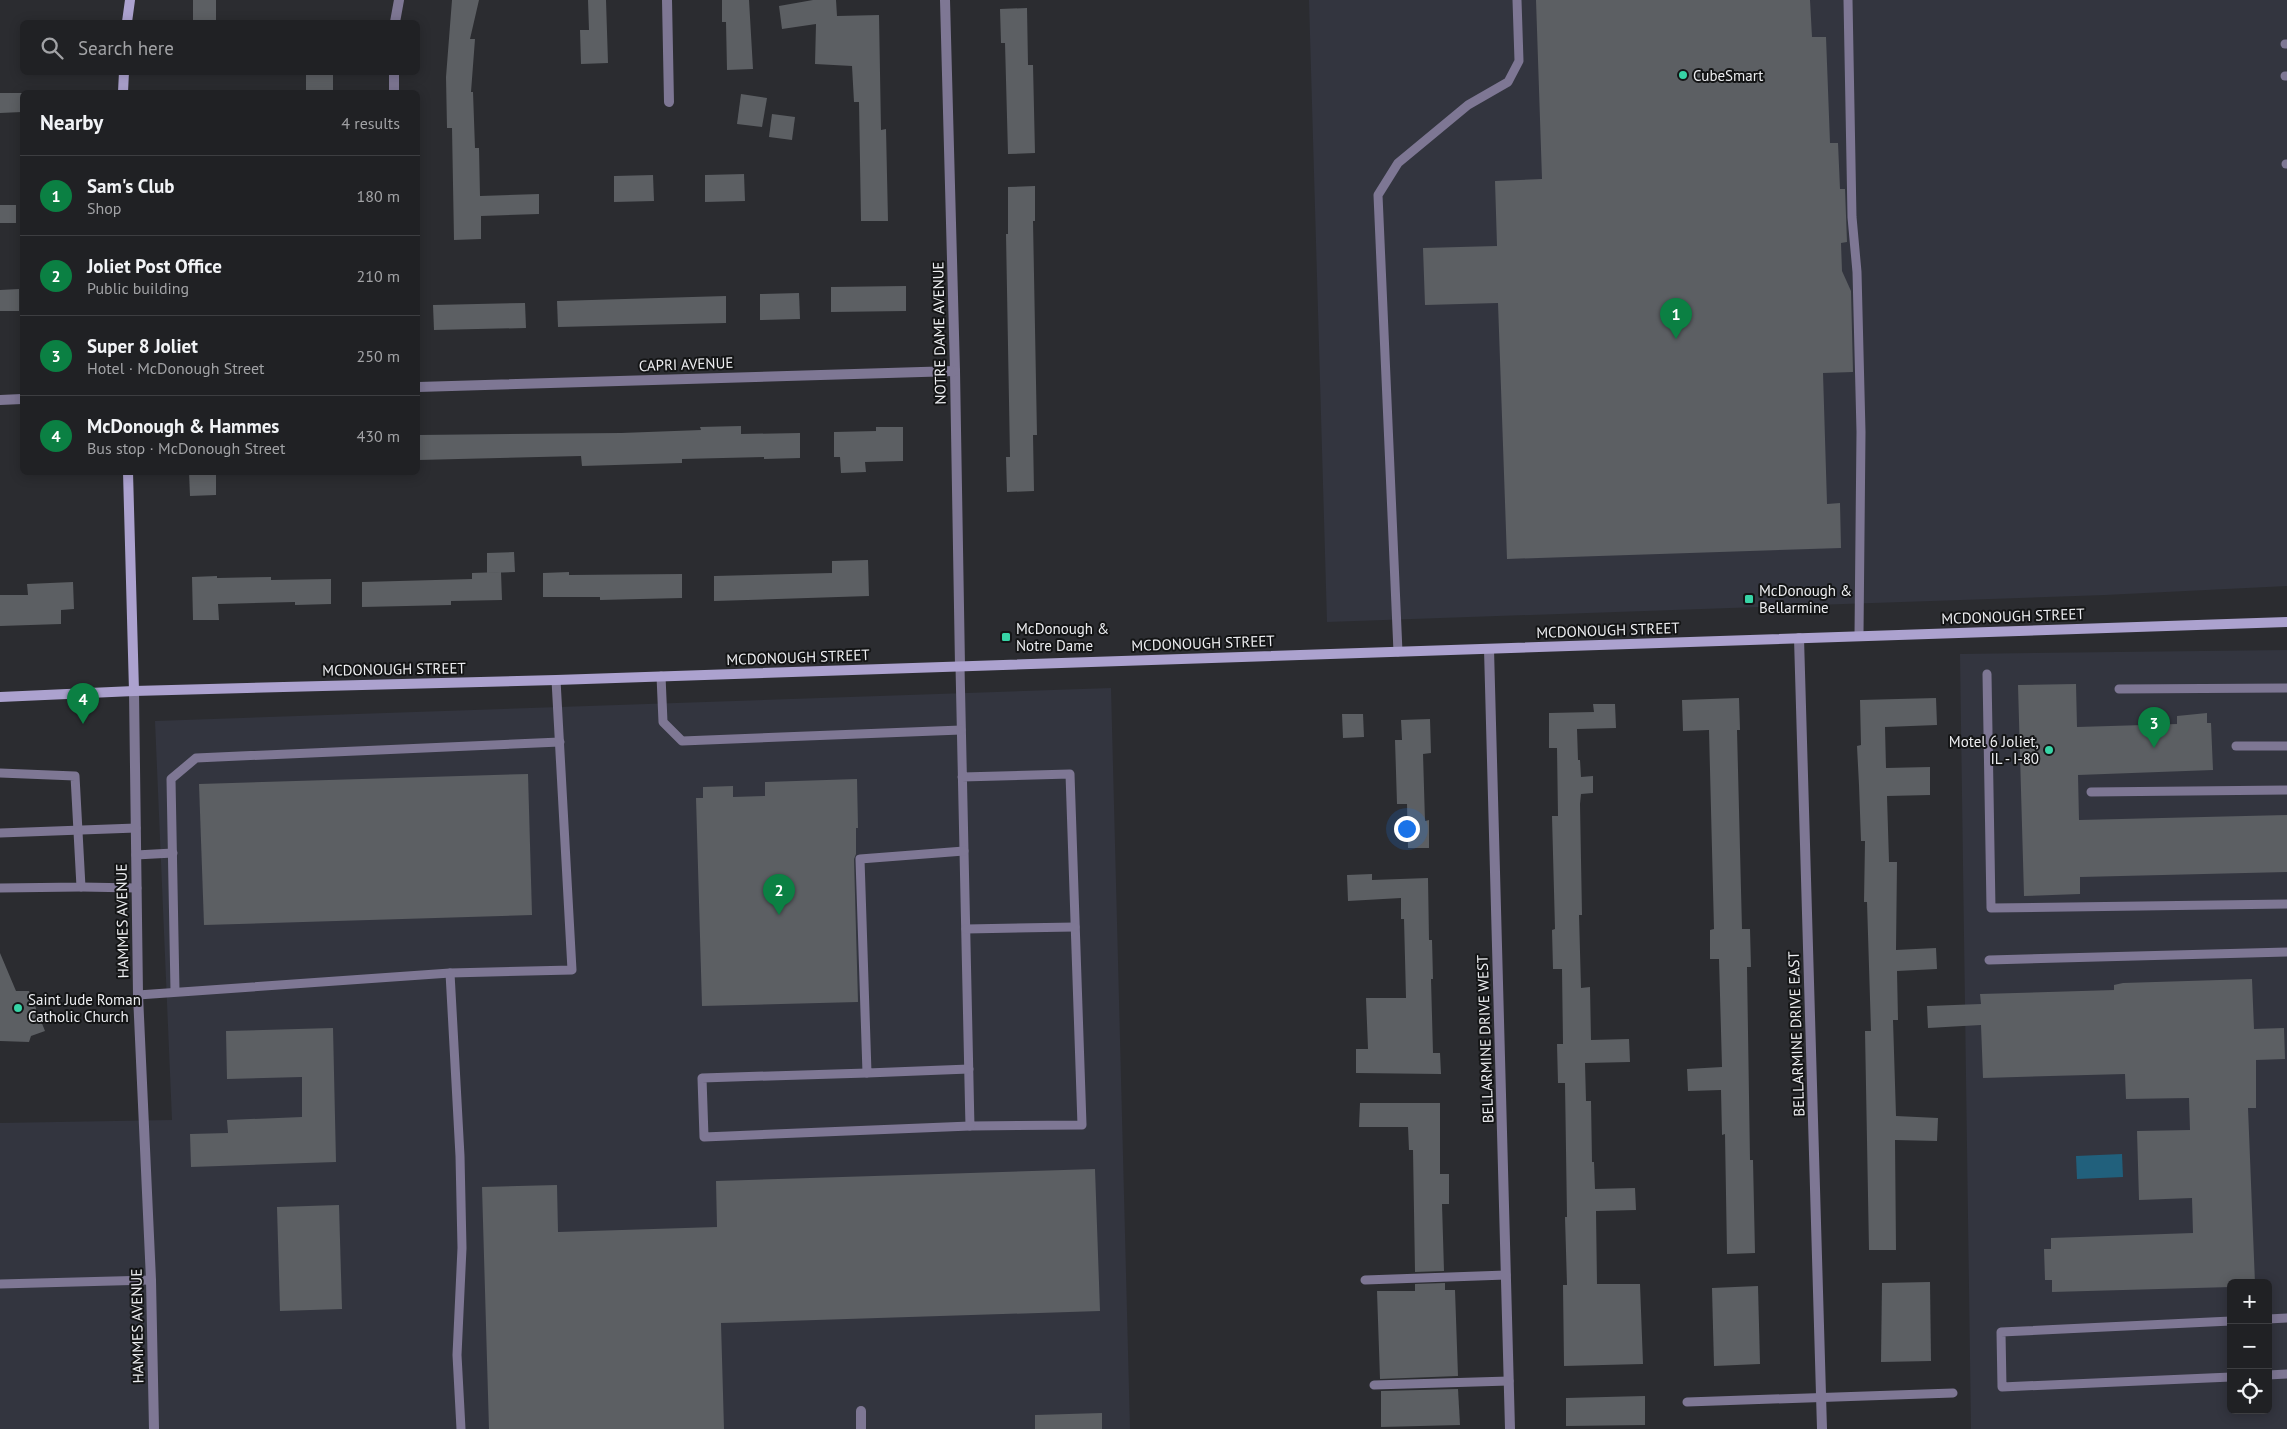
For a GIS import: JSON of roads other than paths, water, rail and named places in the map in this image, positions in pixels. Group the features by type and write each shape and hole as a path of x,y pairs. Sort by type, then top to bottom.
{"street":[{"path":"127,20 130,0"},
{"path":"395,20 399,0"},
{"path":"667,0 669,102"},
{"name":"NOTRE DAME AVENUE","path":"945,0 955,371 960,666"},
{"path":"123,90 124,75"},
{"path":"394,75 394,90"},
{"name":"CAPRI AVENUE","path":"420,387 955,371"},
{"path":"0,400 20,399"},
{"name":"HAMMES AVENUE","path":"128,475 134,691 138,995 151,1280 154,1429"},
{"name":"MCDONOUGH STREET","path":"0,697 134,691 556,680 2287,622"},
{"name":"BELLARMINE DRIVE EAST","path":"1799,638 1822,1429"},
{"name":"BELLARMINE DRIVE WEST","path":"1489,649 1510,1429"},
{"path":"861,1411 861,1429"}],"lane":[{"path":"1398,652 1378,196 1398,164 1468,104 1508,82 1520,61 1517,0"},
{"path":"1848,0 1852,217 1857,272 1861,432 1859,635"},
{"path":"960,666 970,1126"},
{"path":"1987,674 1991,908 2287,904"},
{"path":"661,676 663,722 682,741 961,730"},
{"path":"138,995 450,973 572,970 556,680"},
{"path":"2118,689 2287,688"},
{"path":"175,991 170,779 196,758 560,742"},
{"path":"2236,746 2287,746"},
{"path":"0,773 75,776 82,887"},
{"path":"962,777 1070,774 1082,1125 970,1126 704,1137 702,1078 968,1069"},
{"path":"2091,792 2287,790"},
{"path":"0,833 136,828"},
{"path":"867,1072 860,859 964,851"},
{"path":"136,855 173,852"},
{"path":"0,888 137,888"},
{"path":"966,930 1075,928"},
{"path":"1989,960 2287,952"},
{"path":"450,973 460,1156 462,1248 457,1355 461,1429"},
{"path":"1365,1280 1506,1275"},
{"path":"0,1284 151,1280"},
{"path":"2272,1319 2287,1318"},
{"path":"2227,1321 2001,1332 2002,1387 2227,1377"},
{"path":"2272,1375 2287,1374"},
{"path":"1374,1385 1509,1381"},
{"path":"1687,1402 1953,1393"}],"water":[{"path":"2122,1154 2123,1177 2077,1179 2076,1156"}],"place":[{"name":"CubeSmart","path":"1683,75"},
{"name":"Sam's Club","path":"1676,339"},
{"name":"McDonough & Bellarmine","path":"1749,599"},
{"name":"McDonough & Notre Dame","path":"1006,637"},
{"name":"McDonough & Hammes","path":"83,724"},
{"name":"Super 8 Joliet","path":"2154,748"},
{"name":"Motel 6 Joliet, IL - I-80","path":"2049,750"},
{"name":"Joliet Post Office","path":"779,915"},
{"name":"Saint Jude Roman Catholic Church","path":"18,1008"}]}
